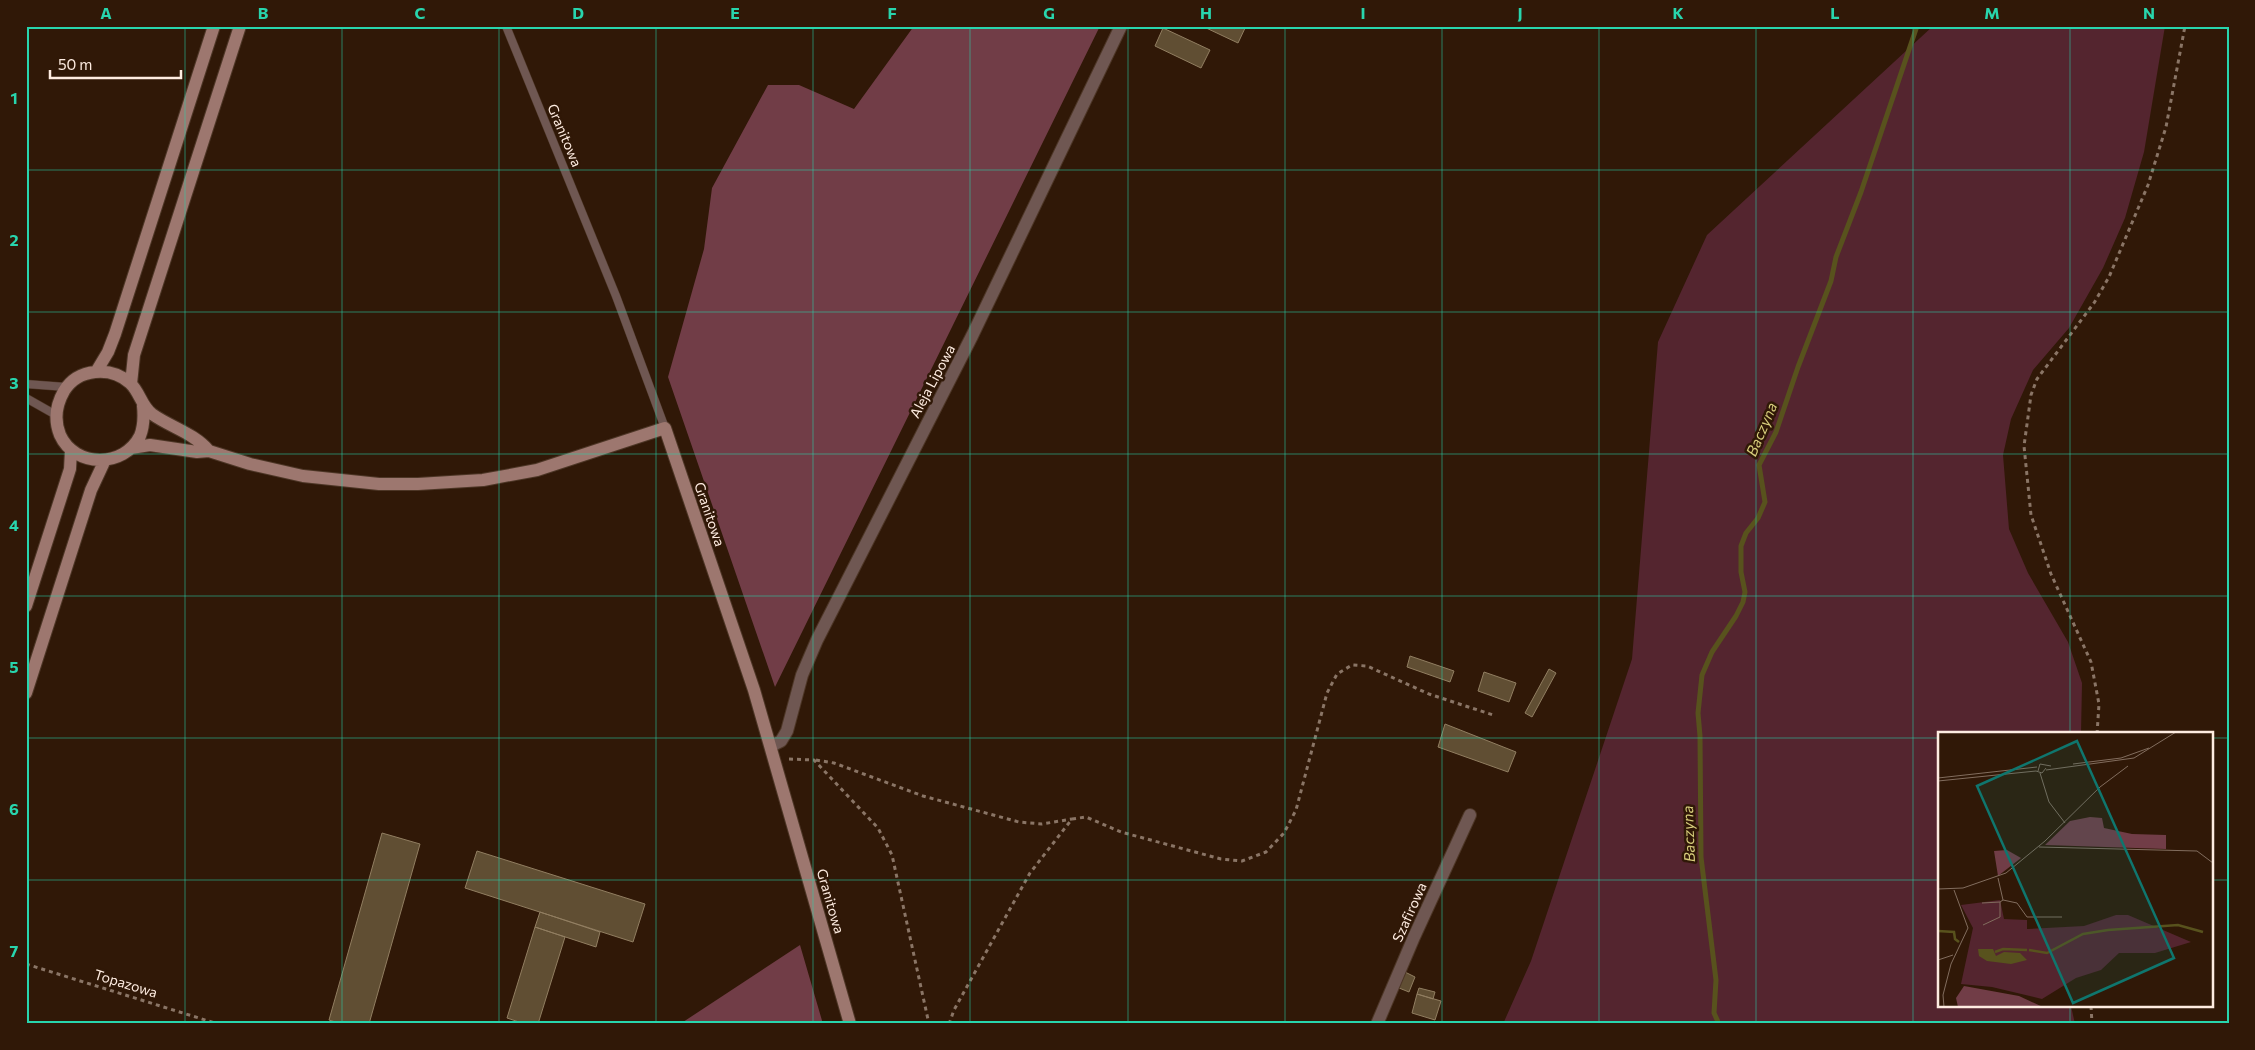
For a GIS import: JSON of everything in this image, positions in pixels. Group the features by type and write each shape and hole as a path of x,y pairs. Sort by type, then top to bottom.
{"main road":[{"path":"96,372 108,352 115,334 214,26"},
{"path":"131,384 134,355 240,26"},
{"path":"96,372 109,372 131,384 139,394 144,406 144,421 140,436 131,448 123,454 105,460 87,458 71,450 63,440 58,428 56,415 59,400 66,387 85,374 96,372"},
{"path":"144,406 156,417 197,439 209,451"},
{"path":"131,448 150,445 197,452 209,451 282,472 332,480 379,484 451,483 483,480 537,470 665,428"},
{"name":"Granitowa","path":"665,428 748,670 850,1024"},
{"path":"26,606 70,469 71,450"},
{"path":"26,692 91,490 105,460"}],"street":[{"name":"Aleja Lipowa","path":"773,752 787,731 802,675 817,640 972,336 1121,26"},
{"name":"Szafirowa","path":"1377,1024 1414,937 1470,815"}],"lane":[{"name":"Granitowa","path":"506,26 616,296 665,428"},
{"path":"26,384 66,387"},
{"path":"26,398 56,415"}],"path":[{"path":"2097,732 2098,704 2091,662 2051,574 2031,515 2024,446 2031,395 2037,379 2098,296 2109,277 2148,185 2166,127 2186,26"},
{"path":"773,752 834,763 923,796 1019,822 1042,824 1086,817 1121,832 1222,860 1242,861 1266,852 1284,833 1296,810 1327,694 1337,674 1352,665 1367,666 1429,694 1493,715"},
{"path":"814,760 878,828 892,855 929,1024"},
{"path":"950,1024 954,1010 1030,874 1072,819"},
{"name":"Topazowa","path":"26,964 218,1024"},
{"path":"2091,1008 2092,1024"}],"shaded area":[{"path":"914,26 1100,26 775,687 668,377 704,249 712,188 768,85 799,85 854,109"},
{"path":"1933,26 2165,26 2144,152 2125,218 2103,268 2069,328 2033,370 2011,419 2003,455 2009,529 2028,573 2068,642 2082,683 2081,732 1938,732 1938,1008 2071,1008 2075,1024 1503,1024 1531,961 1632,659 1658,342 1707,235"},
{"path":"800,945 823,1024 680,1024"}],"building":[{"path":"1202,26 1246,26 1238,43"},
{"path":"1163,28 1210,50 1201,68 1155,46"},
{"path":"1410,656 1454,671 1450,682 1407,667"},
{"path":"1549,669 1556,673 1532,717 1525,713"},
{"path":"1484,672 1516,683 1509,702 1478,691"},
{"path":"1445,724 1516,752 1508,772 1438,747"},
{"path":"382,833 420,844 369,1024 342,1024 329,1020"},
{"path":"477,851 645,904 633,942 465,888"},
{"path":"540,912 600,932 596,947 535,927"},
{"path":"535,927 565,937 538,1024 525,1024 507,1018"},
{"path":"1405,972 1415,977 1409,992 1399,988"},
{"path":"1419,988 1435,992 1433,999 1417,994"},
{"path":"1417,994 1441,1001 1435,1020 1412,1013"}],"waterway":[{"name":"Baczyna","path":"1719,1024 1714,1013 1716,980 1701,857 1700,736 1698,713 1702,675 1712,652 1743,602 1745,592 1741,572 1741,546 1746,533 1758,518 1765,502 1759,465 1776,432 1798,367 1831,281 1836,257 1861,192 1917,26"}]}
